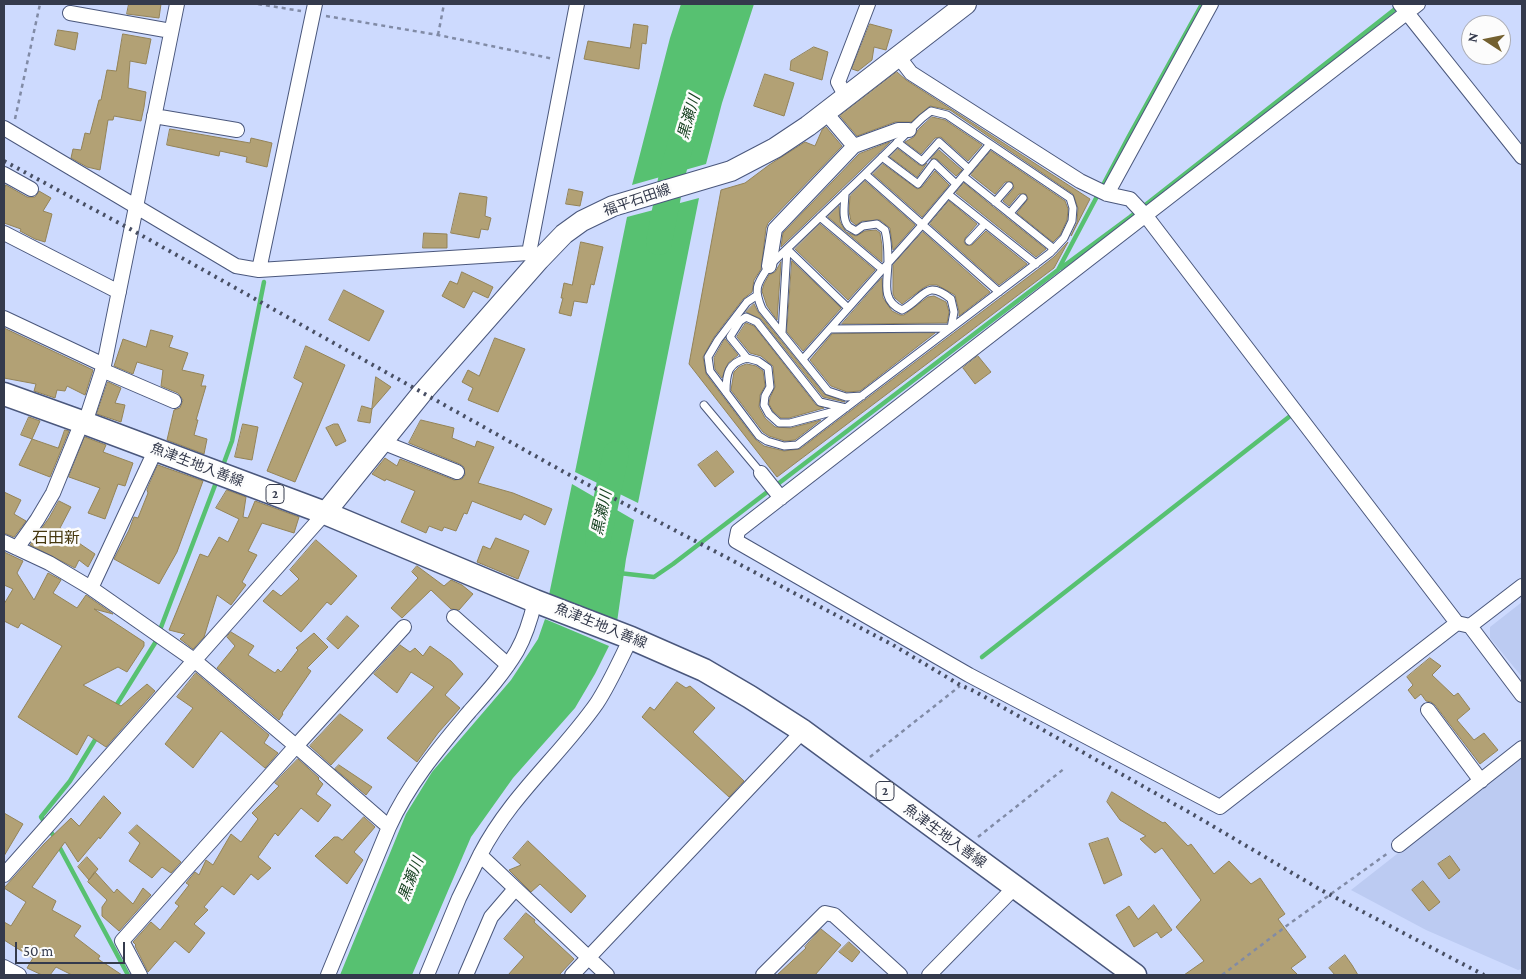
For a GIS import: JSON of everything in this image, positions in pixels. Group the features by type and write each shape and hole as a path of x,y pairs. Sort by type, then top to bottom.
{"main road":[{"name":"福平石田線","path":"324,513 534,256 582,221 613,206 731,171 776,148 826,113 966,4"},
{"name":"魚津生地入善線","path":"4,394 84,422 324,513 704,670 803,731 1135,975"}],"street":[{"path":"177,4 103,367 84,422 53,493 37,520 10,545 49,563 91,588 194,660 389,827"},
{"path":"8,130 236,266 259,270 534,256 577,4"},
{"path":"846,97 838,82 868,4"},
{"path":"1107,194 1211,4"},
{"path":"1418,4 1404,8 1146,216 738,530 736,541 969,675 1220,807 1464,625 1522,586"},
{"path":"1404,8 1522,157"},
{"path":"259,270 314,9"},
{"path":"70,13 171,31"},
{"path":"898,56 911,73 1080,181 1107,194 1130,198 1146,216 1464,625 1522,695"},
{"path":"826,113 854,146"},
{"path":"154,116 237,130"},
{"path":"769,266 775,229 854,146 898,130 909,130"},
{"path":"4,174 32,189"},
{"path":"4,233 119,292"},
{"path":"4,318 174,401"},
{"path":"382,442 457,472"},
{"path":"91,588 156,450"},
{"path":"761,472 781,498"},
{"path":"4,875 324,513"},
{"path":"328,975 389,827 414,781 427,762 502,675 522,642 539,602"},
{"path":"454,617 508,665"},
{"path":"140,975 122,941 404,627"},
{"path":"427,975 460,898 492,833 524,789 597,702 625,636"},
{"path":"1428,710 1481,781"},
{"path":"572,975 803,731"},
{"path":"1399,845 1522,748"},
{"path":"480,855 607,975"},
{"path":"930,975 1015,887"},
{"path":"466,975 491,917 515,889"},
{"path":"763,975 825,913 834,915 900,975"},
{"path":"4,967 19,975"}],"lane":[{"path":"756,296 747,302 718,340 708,357 710,371 759,436 784,446 797,445 862,396 951,328 1036,264 1054,249 1064,238 1072,221 1073,208 1070,198 947,115 931,111 909,130 769,266 757,283 756,296 762,309 828,391 846,397 862,396"},
{"path":"898,142 922,161 938,142 969,168"},
{"path":"803,359 922,225 990,144"},
{"path":"882,157 918,184 934,163 956,184"},
{"path":"865,174 999,292"},
{"path":"963,176 1054,249"},
{"path":"995,202 1009,186"},
{"path":"845,193 845,220 849,227 856,231 863,226 877,224 885,230 888,263 886,289 894,307 902,310 911,305 924,293 933,289 942,292 952,299 954,312 951,328"},
{"path":"948,194 1036,264"},
{"path":"1010,213 1023,198"},
{"path":"820,217 882,269"},
{"path":"969,242 985,224"},
{"path":"787,249 848,308"},
{"path":"782,332 787,249"},
{"path":"747,358 730,337 740,322 746,317 757,322 820,402 846,408"},
{"path":"830,329 951,328"},
{"path":"726,392 728,370 737,361 747,358 758,361 768,368 770,387 765,396 764,405 769,414 779,423 790,423 846,408"},
{"path":"704,405 761,472"}],"path":[{"path":"8,130 40,4"},
{"path":"258,4 314,9 566,61"},
{"path":"438,35 444,4"},
{"path":"854,769 960,686 969,675"},
{"path":"963,849 1065,768"},
{"path":"1222,975 1399,845"}],"shaded area":[{"path":"1522,602 1522,677 1490,638 1490,627"},
{"path":"1522,756 1522,969 1518,970 1426,930 1351,890"}],"water":[{"path":"681,4 754,4 722,103 706,164 632,185 670,38"},
{"path":"699,198 638,503 575,472 627,217"},
{"path":"572,484 634,520 617,622 549,595"},
{"path":"545,619 609,646 595,674 575,708 513,778 471,837 412,975 340,975 406,814 432,772 511,680 538,639"}],"building":[{"path":"129,4 161,4 159,18 127,14"},
{"path":"634,24 648,26 646,44 642,43 639,69 584,59 588,41 630,48"},
{"path":"870,24 892,30 886,50 874,47 872,60 858,71 852,69"},
{"path":"58,30 78,33 75,50 55,45"},
{"path":"123,34 151,39 146,64 130,61 128,88 146,92 144,107 141,121 114,116 113,120 108,120 100,170 87,167 71,158 73,149 81,150 85,133 90,134 99,100 101,100 107,70 116,71"},
{"path":"814,47 828,52 822,80 790,70 791,61"},
{"path":"897,72 906,80 1090,199 1071,236 1077,223 1078,208 1073,194 950,110 930,106 911,122 895,122 857,136 840,116"},
{"path":"765,74 794,83 784,116 754,106"},
{"path":"932,117 945,120 982,145 968,161 941,137 935,138 921,154 905,142 914,137 918,130"},
{"path":"826,127 842,146 768,223 761,269 754,280 752,292 743,299 714,337 703,357 706,374 755,439 764,446 784,451 800,449 1040,268 1068,242 1054,268 777,477 689,364 721,190 745,183 805,142 815,146 822,130"},
{"path":"170,129 250,143 251,138 272,143 267,167 246,162 247,157 220,151 219,156 167,145"},
{"path":"890,142 781,247 783,233 859,154"},
{"path":"898,149 919,165 923,166 927,163 917,177 890,157"},
{"path":"939,150 962,170 956,176 937,159 931,159"},
{"path":"991,151 1065,201 1068,209 1067,220 1060,235 1053,242 1017,213 1028,199 1026,194 1019,194 1009,206 1003,201 1014,188 1012,182 1005,182 995,194 971,175"},
{"path":"883,164 917,189 922,187 935,171 949,185 922,217 873,174"},
{"path":"865,181 915,225 893,250 890,228 880,220 862,221 856,225 851,221 849,211 850,196"},
{"path":"964,183 1046,249 1036,257 956,193"},
{"path":"6,185 27,197 35,197 39,191 51,198 43,211 52,214 45,242 20,231 21,229 4,223 4,194"},
{"path":"569,189 583,192 580,206 566,204"},
{"path":"460,193 487,197 485,216 491,218 488,230 481,229 479,238 451,233"},
{"path":"949,201 977,224 965,238 964,242 966,245 972,245 986,231 1027,264 999,285 930,224"},
{"path":"839,206 840,222 846,232 828,217"},
{"path":"820,224 875,270 848,300 795,249"},
{"path":"876,230 880,233 882,262 846,232 856,236 865,231"},
{"path":"923,232 990,292 959,316 955,295 937,285 929,285 923,288 902,304 893,294 893,265"},
{"path":"424,233 447,234 447,248 423,248"},
{"path":"581,242 603,247 594,285 591,284 587,303 574,301 571,316 559,313 563,298 561,298 564,283 572,285"},
{"path":"792,261 841,308 803,351 787,332"},
{"path":"781,262 777,320 767,306 762,291 769,275 775,272"},
{"path":"462,272 493,287 488,298 473,291 464,308 442,296 450,281 457,284"},
{"path":"882,278 883,298 892,311 904,315 928,297 934,296 946,302 949,312 947,323 842,324"},
{"path":"344,290 384,311 369,341 329,320"},
{"path":"754,304 758,312 824,394 845,402 823,397 761,319 746,312"},
{"path":"746,323 754,326 816,405 824,408 789,418 781,418 773,411 769,404 775,387 773,366 761,356 750,353 737,337"},
{"path":"4,328 93,370 85,395 67,386 65,391 57,390 55,398 34,391 36,384 4,378"},
{"path":"151,330 173,336 169,347 188,353 182,370 204,375 201,386 206,386 196,420 198,420 194,435 207,439 204,454 167,440 174,410 180,408 183,400 178,393 161,386 163,370 137,362 133,374 114,366 123,339 146,347"},
{"path":"935,333 860,391 847,392 831,386 810,360 832,334"},
{"path":"495,338 525,349 498,412 468,400 473,388 462,382 468,370 479,376"},
{"path":"725,339 738,355 728,363 722,378 715,369 714,358"},
{"path":"306,346 345,365 295,482 267,471 303,383 294,378"},
{"path":"978,356 991,372 975,384 963,368"},
{"path":"747,364 756,366 763,371 765,386 760,395 759,407 765,418 775,427 791,428 821,420 795,440 785,441 763,432 731,390 734,372 739,367"},
{"path":"376,377 391,387 372,409"},
{"path":"108,382 121,388 115,403 125,405 121,422 97,414"},
{"path":"362,406 372,409 370,423 358,421"},
{"path":"29,417 40,421 32,439 21,435"},
{"path":"421,420 454,428 452,438 475,447 477,441 494,447 478,483 513,493 552,509 545,525 524,514 521,520 472,501 467,514 464,513 456,531 444,527 442,531 429,526 426,533 401,522 415,491 386,479 385,481 372,474 385,458 397,466 400,459 454,480 462,479 465,475 464,467 460,464 409,443"},
{"path":"243,424 258,427 252,460 235,457"},
{"path":"338,424 346,441 336,446 326,428"},
{"path":"65,430 69,431 50,477 19,465 32,439 58,448"},
{"path":"85,437 106,445 103,452 133,463 125,486 118,484 105,519 88,513 100,488 69,477"},
{"path":"717,451 734,472 715,487 698,465"},
{"path":"158,465 203,481 177,552 159,584 114,559 134,517 138,518"},
{"path":"227,490 246,497 243,517 248,518 255,501 299,517 294,533 262,523 248,551 257,555 242,582 246,585 231,605 217,595 204,637 193,649 180,639 185,634 169,630 200,554 208,557 219,537 228,542 239,519 216,508"},
{"path":"4,492 21,500 14,514 26,521 14,537 4,533"},
{"path":"59,501 71,507 60,528 95,554 88,567 79,560 75,568 30,545"},
{"path":"496,538 529,551 518,579 477,562 483,546 490,549"},
{"path":"316,540 357,576 331,605 327,602 301,632 263,601 273,590 281,596 299,579 290,570"},
{"path":"4,552 23,561 17,573 34,600 48,573 61,580 53,593 77,608 86,595 113,614 94,609 144,642 144,646 127,672 118,667 83,685 121,706 147,684 155,691 106,747 88,735 77,755 18,717 62,646 21,623 18,628 4,621 4,604 13,589 4,585"},
{"path":"417,566 444,586 451,580 462,585 473,594 459,610 451,609 431,590 402,618 391,608 418,578 412,572"},
{"path":"347,616 359,626 338,649 327,639"},
{"path":"231,632 254,646 248,655 275,673 278,669 281,672 298,650 296,648 314,633 328,647 307,668 311,671 279,720 217,668 235,646 227,637"},
{"path":"400,645 410,652 415,648 423,656 430,646 451,661 463,674 445,695 460,708 438,733 417,762 387,738 434,687 411,672 397,693 374,674"},
{"path":"1430,658 1441,666 1432,675 1454,696 1458,693 1470,709 1457,720 1474,740 1484,733 1498,750 1480,764 1435,705 1426,701 1421,694 1415,699 1408,690 1413,685 1407,677"},
{"path":"196,673 269,735 264,743 278,753 265,768 221,731 193,768 165,744 193,708 177,697"},
{"path":"677,682 686,688 690,686 715,708 693,732 744,781 729,797 642,717 650,707 654,710"},
{"path":"340,714 363,730 331,765 310,746"},
{"path":"298,759 319,778 323,784 316,794 331,805 318,822 301,808 278,836 275,833 258,857 271,868 258,880 251,874 234,895 222,886 204,907 208,910 194,924 205,933 189,953 175,941 148,972 133,942 151,922 160,930 179,906 175,903 189,885 186,883 195,872 199,875 206,860 213,865 231,834 241,842 258,819 252,813 279,786 275,783"},
{"path":"339,765 372,787 366,795 335,769"},
{"path":"1112,792 1163,823 1165,822 1188,846 1191,844 1214,874 1229,861 1251,884 1260,878 1285,914 1278,919 1306,957 1291,968 1298,975 1184,975 1204,961 1176,927 1201,900 1162,848 1155,853 1140,839 1146,836 1120,820 1107,802"},
{"path":"104,796 121,813 78,862 65,842 32,887 56,901 52,910 81,926 74,936 100,956 98,959 122,975 72,975 56,967 50,975 42,975 27,968 33,958 4,940 4,922 11,926 26,902 4,888 44,844 71,818 79,826"},
{"path":"4,813 23,824 4,856"},
{"path":"364,817 375,827 354,852 363,860 347,884 315,856 334,837 342,840"},
{"path":"137,825 181,862 171,873 162,867 152,878 129,861 140,843 129,833"},
{"path":"1108,838 1122,875 1104,884 1089,844"},
{"path":"528,841 586,896 571,913 540,884 531,892 509,870 521,865 513,858"},
{"path":"1450,856 1460,870 1449,879 1438,864"},
{"path":"87,857 98,869 89,880 78,867"},
{"path":"95,872 114,893 117,889 133,904 143,888 151,895 119,931 102,916 102,907 107,900 88,882"},
{"path":"1423,881 1440,902 1429,911 1412,890"},
{"path":"1154,905 1172,930 1161,938 1157,932 1134,947 1116,915 1129,906 1138,919"},
{"path":"526,913 574,959 559,975 508,975 524,957 504,939"},
{"path":"821,929 841,945 815,975 777,975 806,948"},
{"path":"849,942 860,952 852,962 839,952"},
{"path":"1345,955 1358,975 1335,975 1329,968"}],"waterway":[{"path":"619,573 654,577 673,564 1058,270 1202,4"},
{"path":"1061,268 1130,217 1399,6"},
{"name":"黒瀬川","path":"659,242 672,175 682,139"},
{"path":"222,468 232,441 264,282"},
{"path":"982,657 1294,413"},
{"name":"黒瀬川","path":"598,539 616,454"},
{"path":"114,709 155,643 217,480"},
{"path":"98,735 70,781 41,817 53,835 128,975"}],"railway":[{"path":"4,161 132,230 564,472 893,645 960,685 974,691 1194,815 1321,890 1484,975"}],"district":[{"name":"石田新","path":"56,538"}]}
